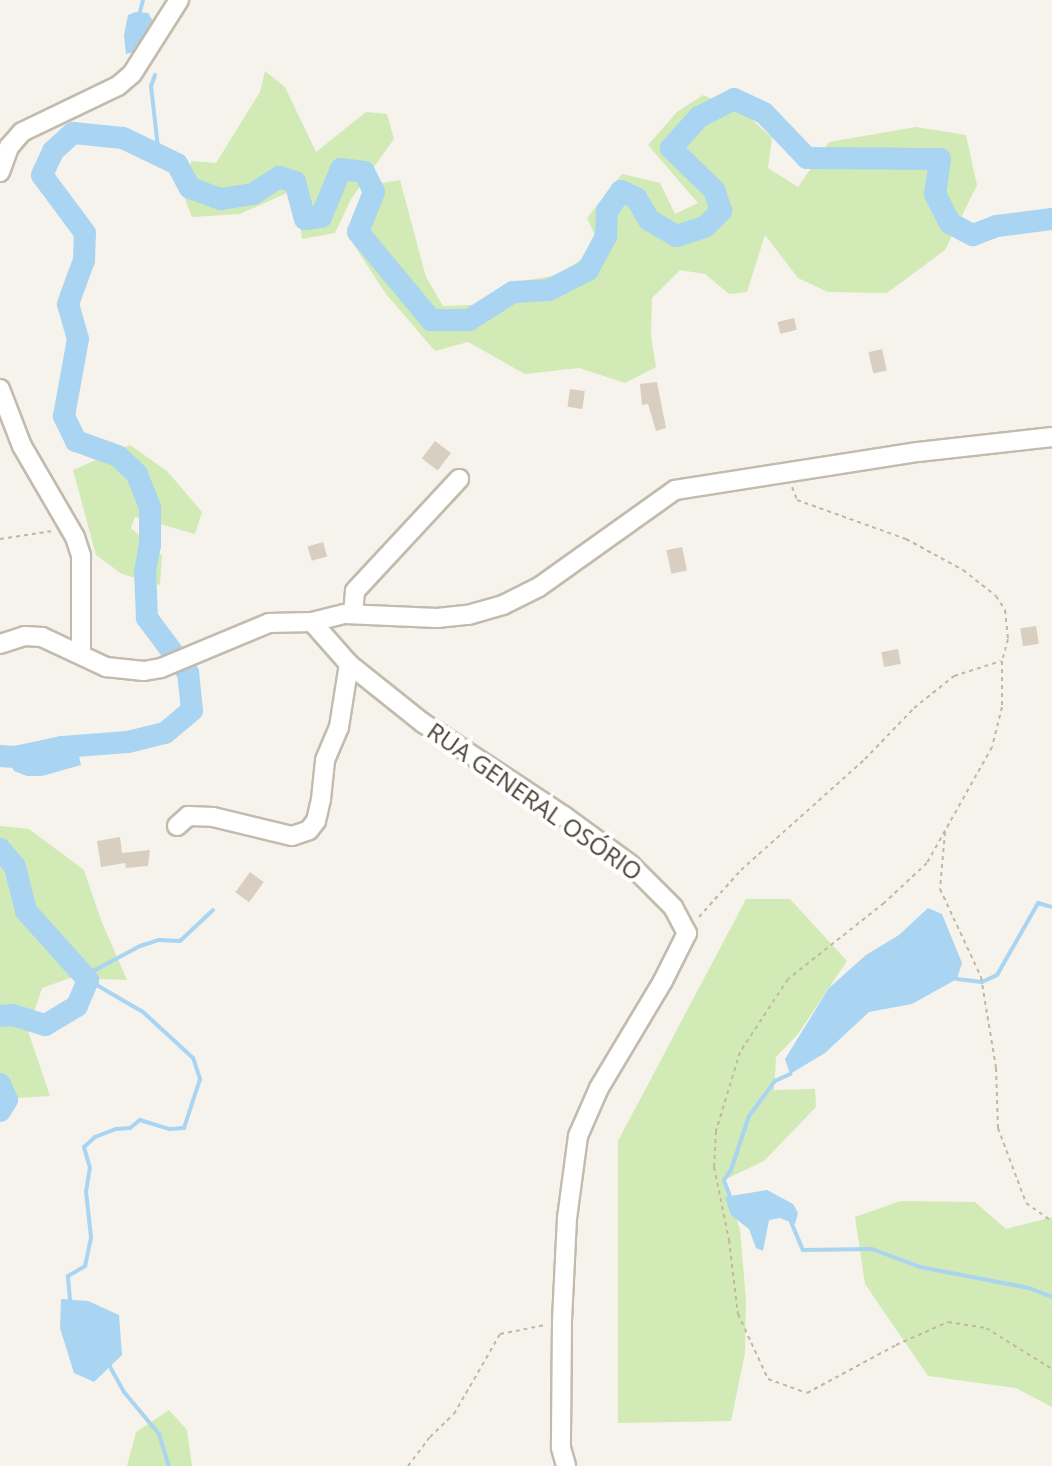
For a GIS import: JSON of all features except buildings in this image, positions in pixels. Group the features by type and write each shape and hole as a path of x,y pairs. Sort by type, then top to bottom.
{"street":[{"path":"0,172 9,147 22,132 118,86 132,74 179,0"},
{"path":"0,389 22,446 81,556 81,653"},
{"path":"0,644 25,636 42,637 121,672 161,668 269,623 312,622 353,614 437,618 503,605 539,587 675,490 786,471 1052,437"},
{"path":"353,614 355,591 459,479"},
{"name":"RUA GENERAL OSÓRIO","path":"312,622 349,664 423,723 564,816 630,864 673,907 687,933"},
{"path":"177,826 188,816 213,817 292,836 309,830 316,821 325,760 339,727 349,664"},
{"path":"566,1466 561,1448 562,1322 567,1218 578,1136 599,1088 663,981 687,933"}],"path":[{"path":"786,471 797,500 917,545 963,570 996,596 1005,610 1008,639 1002,661 1002,707 992,747 927,863 884,903 788,979 740,1052 716,1131 714,1167 729,1240 738,1314 768,1379 807,1393 896,1345 948,1322 986,1328 1052,1369"},
{"path":"0,539 69,529"},
{"path":"687,933 741,870 865,759 914,708 954,676 1002,661"},
{"path":"945,831 940,889 981,977 991,1024 1001,1139 1026,1203 1052,1221"},
{"path":"408,1466 430,1437 454,1414 500,1334 562,1322"}],"green space":[{"path":"265,71 285,87 316,152 366,112 387,114 394,139 351,199 335,233 302,239 296,189 240,214 192,217 184,196 191,161 216,163 260,92"},
{"path":"703,95 747,115 772,138 768,168 798,187 829,142 916,127 966,135 977,185 945,250 887,293 828,292 798,278 765,235 747,292 729,294 705,274 680,270 652,298 651,336 656,367 625,383 579,368 525,374 468,342 435,351 386,294 350,239 382,183 400,180 426,277 443,306 475,305 505,284 558,275 600,247 587,218 622,174 660,183 675,214 698,203 648,145 677,112"},
{"path":"130,445 167,471 202,512 195,534 135,517 131,528 162,556 160,585 122,574 96,555 73,470"},
{"path":"0,826 29,829 84,870 127,980 70,978 42,988 28,1031 50,1096 0,1099"},
{"path":"746,899 790,899 847,961 798,1034 776,1057 774,1090 815,1089 816,1107 764,1161 724,1180 740,1230 746,1299 745,1353 731,1421 618,1423 618,1141"},
{"path":"901,1201 975,1202 1006,1229 1052,1217 1052,1407 1016,1388 928,1376 865,1284 855,1217"},
{"path":"169,1410 187,1430 192,1466 127,1466 136,1432"}],"water":[{"path":"148,13 153,21 137,51 126,54 124,35 128,15"},
{"path":"64,738 75,739 81,765 42,776 27,776 14,771 8,758 19,745 31,751"},
{"path":"928,908 942,914 962,963 957,979 912,1004 869,1012 825,1053 790,1074 785,1059 829,988 866,955 899,935"},
{"path":"767,1190 793,1204 798,1213 795,1224 780,1218 769,1220 763,1251 756,1248 749,1229 731,1215 725,1197"},
{"path":"61,1299 88,1301 119,1315 122,1355 94,1382 74,1373 60,1328"}],"waterway":[{"path":"140,12 143,0"},
{"path":"155,75 151,86 159,156"},
{"path":"0,756 15,757 62,747 128,742 165,733 192,710 188,673 147,618 145,571 150,545 150,507 137,474 118,456 76,441 64,416 78,339 68,304 84,260 85,233 42,175 53,151 73,133 123,138 177,164 190,188 221,199 253,194 279,177 295,182 305,219 321,217 341,169 364,172 374,192 358,232 431,320 469,320 513,292 549,290 588,270 606,236 607,211 621,191 636,198 649,220 677,236 705,227 721,211 714,190 671,148 699,117 734,99 764,113 807,158 940,159 935,194 950,223 973,235 997,226 1052,219"},
{"path":"0,849 15,867 26,911 88,980 77,1006 45,1025 13,1015 0,1016"},
{"path":"957,979 982,982 997,975 1038,903 1052,907"},
{"path":"84,976 140,946 159,940 180,941 213,910"},
{"path":"70,1300 68,1276 85,1266 91,1237 86,1192 90,1168 84,1147 95,1137 116,1129 130,1128 140,1120 170,1129 184,1128 200,1079 193,1058 143,1012 88,980"},
{"path":"730,1196 724,1180 731,1170 749,1116 775,1081 790,1074"},
{"path":"0,1084 7,1100 0,1111"},
{"path":"791,1222 803,1250 872,1249 920,1267 1029,1288 1052,1297"},
{"path":"109,1365 124,1392 159,1434 169,1466"}]}
